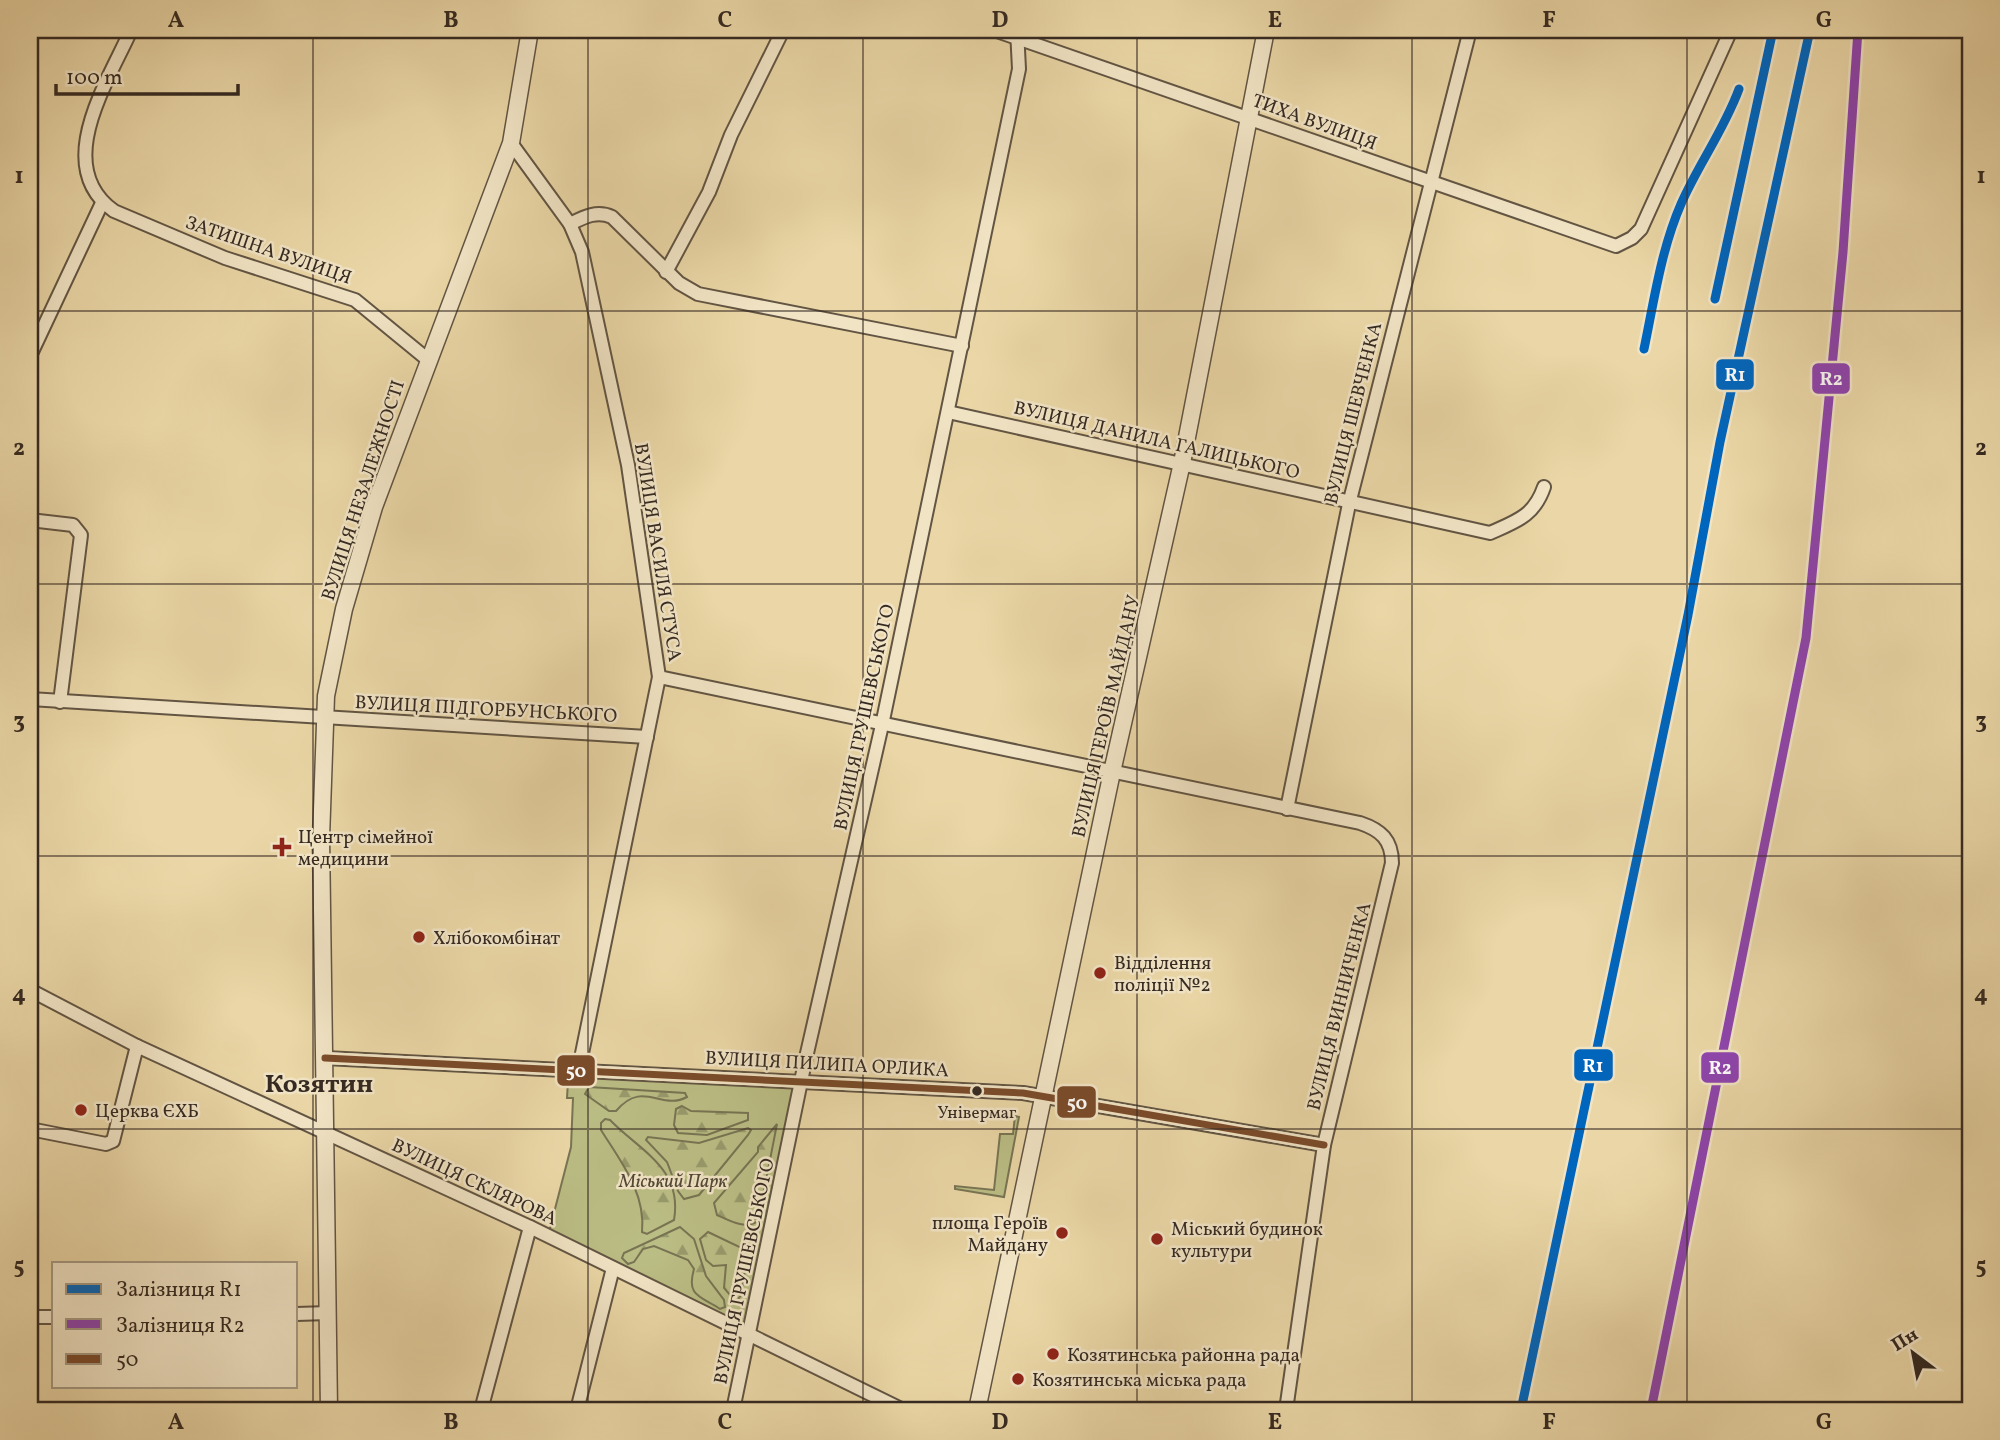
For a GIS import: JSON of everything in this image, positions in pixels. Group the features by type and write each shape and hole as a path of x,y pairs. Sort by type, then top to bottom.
{"street":[{"path":"30,356 102,203 88,174 85,140 93,114 131,30"},
{"name":"ВУЛИЦЯ НЕЗАЛЕЖНОСТІ","path":"329,1410 323,718 334,655 374,507 428,359 496,190 511,143 530,30"},
{"path":"666,272 709,192 731,135 783,30"},
{"name":"ТИХА ВУЛИЦЯ","path":"994,30 1017,34 1605,245 1623,244 1641,229 1731,30"},
{"name":"ВУЛИЦЯ ГЕРОЇВ МАЙДАНУ","path":"977,1410 1112,772 1182,463 1266,30"},
{"name":"ВУЛИЦЯ ШЕВЧЕНКА","path":"1287,808 1349,504 1470,30"},
{"name":"ВУЛИЦЯ ГРУШЕВСЬКОГО","path":"733,1410 801,1081 882,726 962,346 1019,69 1017,34"},
{"name":"ВУЛИЦЯ ВАСИЛЯ СТУСА","path":"511,143 527,170 570,224 589,281 628,465 659,677 579,1068"},
{"name":"ЗАТИШНА ВУЛИЦЯ","path":"102,203 114,211 225,258 355,300 428,359"},
{"path":"570,224 594,214 604,213 612,217 666,272 698,294 962,346"},
{"name":"ВУЛИЦЯ ДАНИЛА ГАЛИЦЬКОГО","path":"948,412 1182,463 1349,504 1490,533 1515,522 1537,507 1544,487"},
{"path":"30,520 73,525 81,535 60,702"},
{"path":"659,677 882,726 1287,808"},
{"name":"ВУЛИЦЯ ПІДГОРБУНСЬКОГО","path":"30,699 647,737"},
{"name":"ВУЛИЦЯ ВИННИЧЕНКА","path":"1286,1410 1324,1145 1392,863 1389,841 1371,827 1287,808"},
{"name":"ВУЛИЦЯ СКЛЯРОВА","path":"30,990 136,1046 208,1076 326,1135 530,1227 749,1337 903,1410"},
{"path":"30,1129 106,1144 113,1141 136,1046"},
{"name":"ВУЛИЦЯ ПИЛИПА ОРЛИКА","path":"325,1058 579,1068 1044,1095 1324,1145"},
{"path":"481,1410 530,1227"},
{"path":"577,1410 613,1268"},
{"path":"298,1314 329,1314"},
{"path":"30,1317 52,1317"}],"green space":[{"name":"Міський Парк","path":"579,1068 801,1081 749,1337 548,1236 571,1147 573,1098 567,1098 568,1081"},
{"path":"589,1087 685,1093 687,1097 669,1101 635,1097 616,1111 609,1111 585,1094"},
{"path":"682,1106 691,1111 748,1113 748,1120 707,1135 678,1133 674,1125 676,1109"},
{"path":"1015,1116 1019,1117 1004,1197 955,1189 955,1186 994,1190 1000,1134 1013,1134"},
{"path":"605,1119 610,1120 657,1162 672,1187 674,1220 647,1234 642,1232 640,1204 631,1178 601,1130 601,1123"},
{"path":"777,1124 758,1221 743,1225 717,1215 714,1203 758,1152 758,1147"},
{"path":"748,1128 751,1130 748,1135 699,1195 684,1199 678,1191 667,1162 646,1140 648,1137 699,1143"},
{"path":"680,1227 694,1239 706,1276 724,1300 725,1307 720,1309 696,1294 692,1285 694,1269 688,1260 654,1246 643,1249 634,1262 628,1264 622,1258 624,1253"},
{"path":"708,1232 748,1251 741,1295 736,1302 724,1288 726,1265 713,1266 706,1260 700,1239"}],"rail line":[{"name":"R1","path":"1715,299 1773,30"},
{"name":"R1","path":"1521,1410 1688,615 1720,442 1810,30"},
{"name":"R2","path":"1651,1410 1806,638 1843,252 1858,30"},
{"name":"R1","path":"1644,349 1674,221 1739,89"}],"transit line":[{"name":"50","path":"325,1058 1023,1093 1324,1145"}],"place":[{"name":"Центр сімейної медицини","path":"282,847"},
{"name":"Хлібокомбінат","path":"419,937"},
{"name":"Відділення поліції №2","path":"1100,973"},
{"name":"Універмаг","path":"977,1091"},
{"name":"Церква ЄХБ","path":"81,1110"},
{"name":"площа Героїв Майдану","path":"1062,1233"},
{"name":"Міський будинок культури","path":"1157,1239"},
{"name":"Козятинська районна рада","path":"1053,1354"},
{"name":"Козятинська міська рада","path":"1018,1379"}],"district":[{"name":"Козятин","path":"319,1083"}]}
